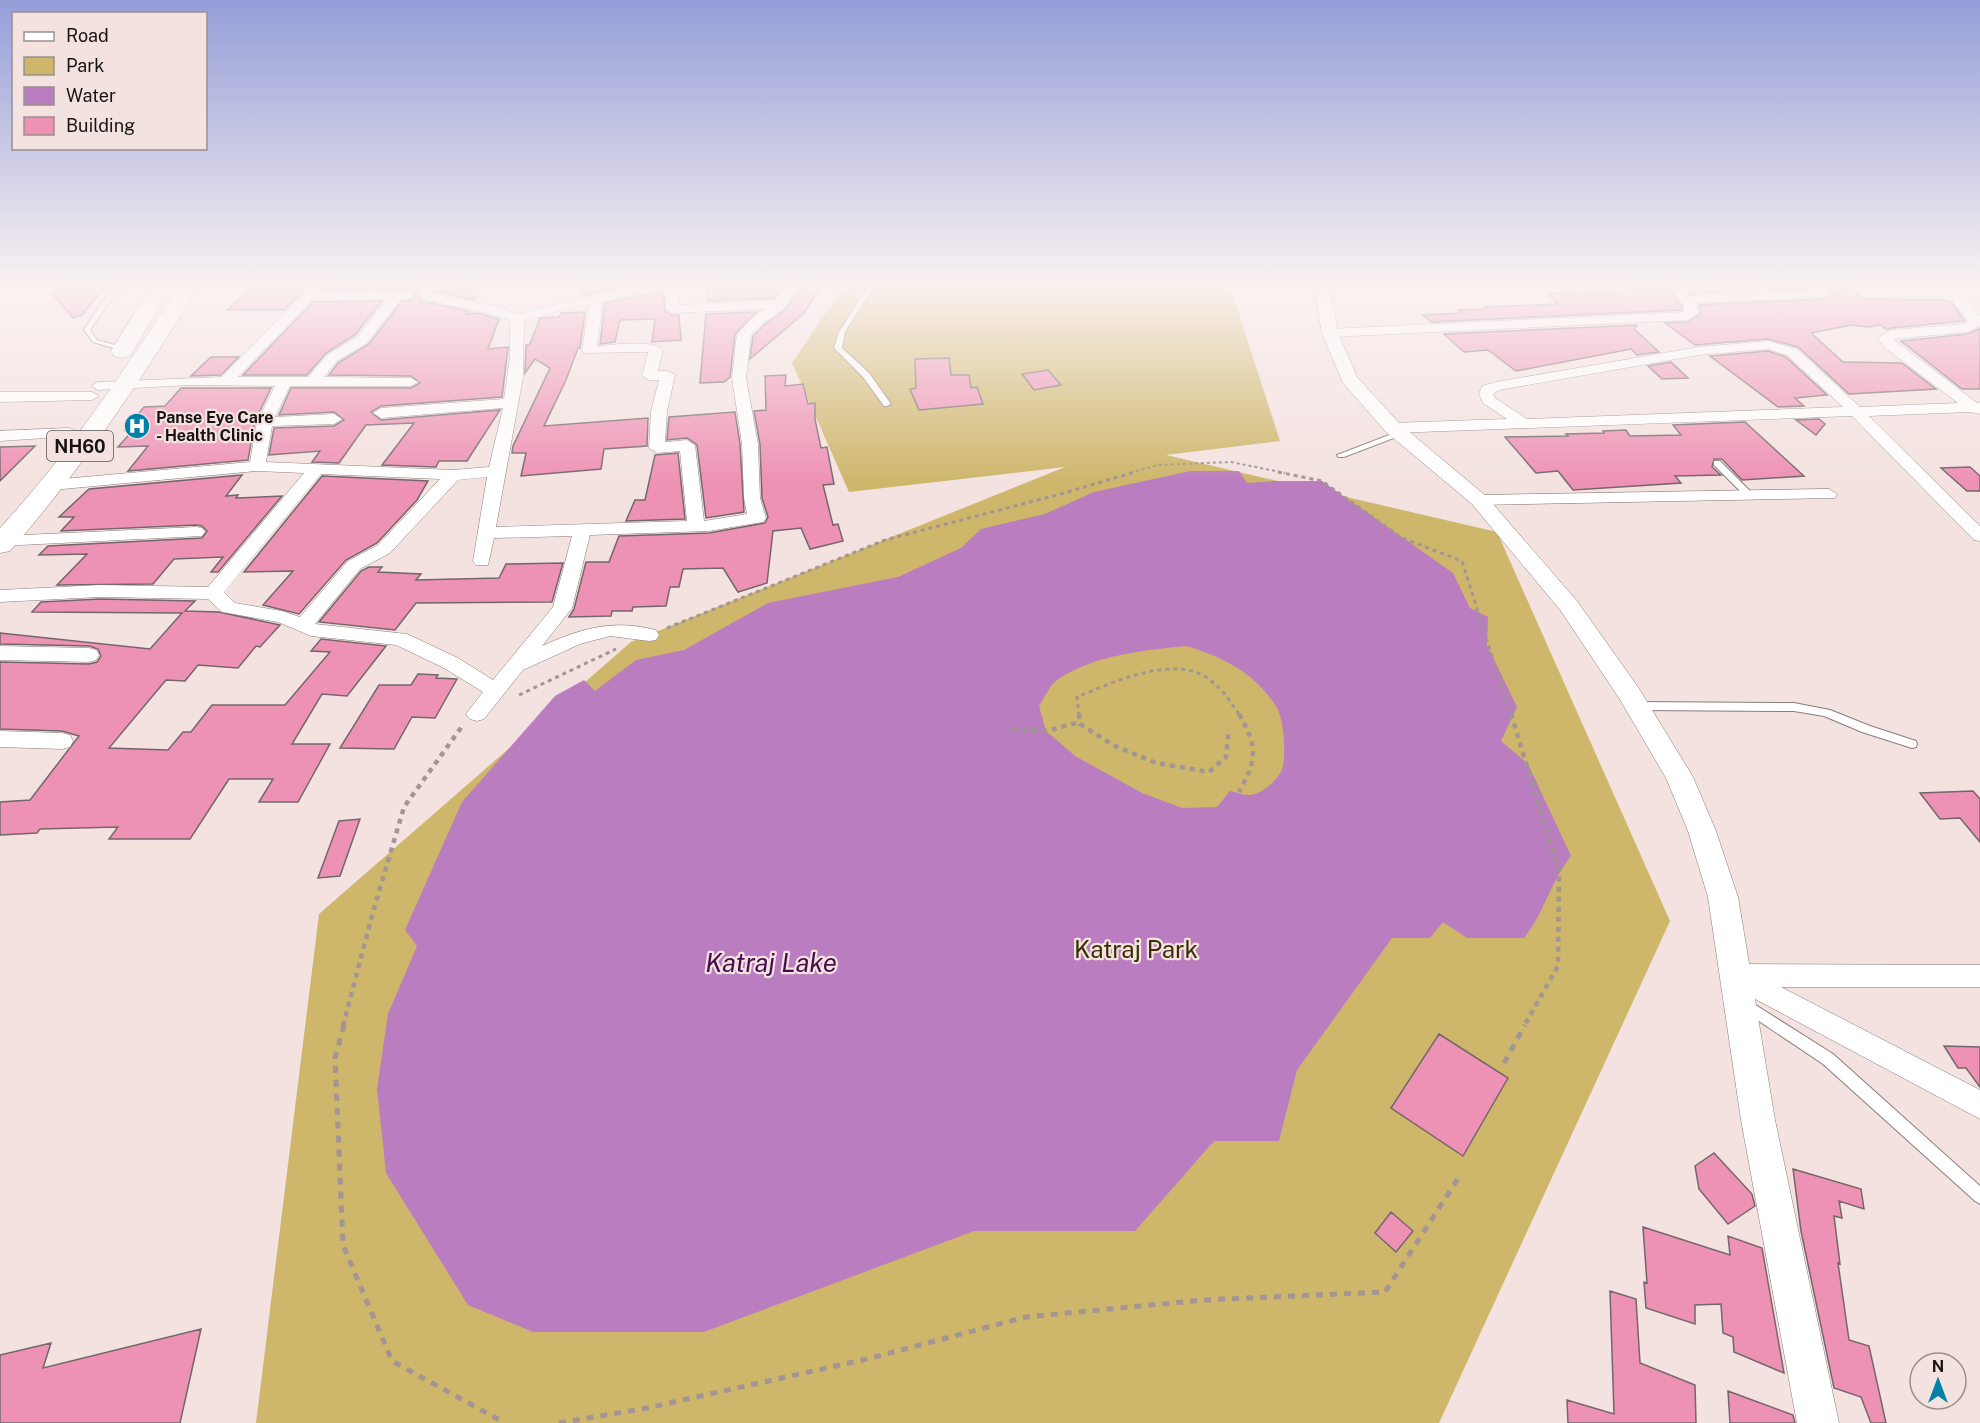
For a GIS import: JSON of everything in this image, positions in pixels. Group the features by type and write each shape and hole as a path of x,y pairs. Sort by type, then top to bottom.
{"highway":[{"name":"NH60","path":"1,537 124,349"},
{"name":"NH60","path":"1,537 52,485 148,349"}],"street":[{"path":"226,381 257,349"},
{"path":"311,383 332,358 346,349"},
{"path":"482,561 497,471 516,384 519,349"},
{"path":"589,349 607,349"},
{"path":"655,349 649,376 668,375 658,411 657,448 687,445 696,526"},
{"path":"486,533 696,526 757,518 752,498 750,444 739,378 742,349"},
{"path":"1337,349 1349,379 1397,431 1479,500 1569,606 1637,706 1679,777 1702,831 1723,897 1758,1120 1818,1423"},
{"path":"1525,424 1488,400 1487,389 1657,357 1727,349"},
{"path":"1786,349 1792,352 1855,410 1980,536"},
{"path":"1896,349 1978,409"},
{"path":"0,397 95,391 125,384 226,381 411,382"},
{"path":"257,466 265,422 284,383"},
{"path":"381,413 511,403"},
{"path":"1397,431 1855,410 1978,409"},
{"path":"265,422 334,419"},
{"path":"0,436 69,433"},
{"path":"52,485 257,466 453,474 497,471"},
{"path":"213,593 316,469"},
{"path":"303,626 354,565 384,549 453,474"},
{"path":"1479,500 1828,494"},
{"path":"477,714 562,608 583,529"},
{"path":"1,537 196,532"},
{"path":"0,596 100,591 213,593 230,608 282,617 311,630 400,639 451,663 496,691"},
{"path":"516,666 574,639 610,630 649,635"},
{"path":"0,653 89,655"},
{"path":"0,739 62,741"},
{"path":"1736,987 1980,976"},
{"path":"1736,987 1980,1105"}],"lane":[{"path":"839,349 866,375 886,405"},
{"path":"1341,455 1397,431"},
{"path":"1717,463 1749,495"},
{"path":"1637,706 1794,706 1826,713 1912,744"},
{"path":"1736,987 1828,1059 1980,1196"}],"path":[{"path":"505,1423 392,1361 343,1245 335,1058 373,912 404,807 467,719 649,635 885,540 1057,495 1158,465 1231,462 1322,481 1402,538 1462,561 1487,645 1528,764 1559,870 1558,966 1504,1062"},
{"path":"1229,729 1226,757 1209,772 1156,763 1113,745 1080,722 1077,697 1127,676 1168,669 1205,676 1231,701 1245,724 1252,744 1253,766 1239,792"},
{"path":"1012,729 1046,731 1080,722"},
{"path":"559,1423 647,1408 844,1364 1026,1317 1203,1300 1385,1292 1459,1177"}],"green space":[{"name":"Katraj Park","path":"801,349 1250,349 1280,441 1166,455 1497,532 1670,921 1439,1423 256,1423 319,914 631,642 1065,467 849,492 792,363"}],"water":[{"name":"Katraj Lake","path":"1190,471 1239,471 1247,483 1322,481 1453,573 1470,608 1488,617 1487,645 1517,707 1501,741 1528,764 1571,856 1524,938 1467,938 1443,922 1430,938 1392,938 1297,1070 1279,1141 1214,1141 1135,1231 974,1231 704,1332 533,1332 468,1305 386,1173 377,1089 388,1014 417,946 405,930 462,802 555,696 584,680 595,691 636,660 684,650 768,603 898,577 961,548 981,529 1045,514 1094,492","holes":["1187,646 1238,668 1249,676 1269,696 1277,708 1284,740 1283,766 1275,780 1262,791 1253,795 1230,791 1217,807 1182,808 1142,793 1075,756 1046,731 1039,706 1054,682 1071,672 1103,659 1137,652"]}],"building":[{"path":"268,349 332,349 307,375 243,375"},
{"path":"360,349 508,349 502,397 381,406 371,412 381,420 500,410 467,461 439,461 436,467 382,465 414,423 366,425 339,463 312,462 320,451 269,455 274,428 334,426 344,420 334,412 279,415 291,388 411,388 420,383 411,376 329,375 338,363"},
{"path":"526,349 577,349 544,426 648,418 647,446 604,449 601,469 521,476 526,453 512,453 513,446 550,368 535,359 525,373"},
{"path":"703,349 733,349 730,377 724,382 700,383"},
{"path":"751,349 761,349 750,359"},
{"path":"1461,349 1629,349 1516,371 1488,350 1464,352"},
{"path":"1631,349 1656,349 1659,352 1637,355"},
{"path":"1801,349 1829,349 1843,362 1902,363 1936,389 1849,394"},
{"path":"1912,349 1980,349 1980,389 1962,389"},
{"path":"1768,351 1786,357 1827,395 1795,398 1804,406 1778,407 1710,356"},
{"path":"211,357 239,357 221,375 191,376"},
{"path":"949,358 951,375 969,375 971,388 977,387 983,404 919,410 910,389 916,388 915,359"},
{"path":"1671,362 1688,378 1662,379 1648,366"},
{"path":"1048,370 1061,385 1034,390 1022,374"},
{"path":"786,375 785,386 803,384 808,404 815,403 815,419 821,448 827,447 834,484 823,485 833,525 838,524 843,541 810,549 801,528 773,531 767,583 738,592 723,568 683,569 679,587 670,587 666,606 633,607 632,611 612,611 611,616 569,617 574,609 586,562 609,562 619,536 709,533 765,523 768,517 762,498 760,444 754,411 766,410 765,376"},
{"path":"181,388 271,388 255,421 248,460 128,471 148,446 118,447 134,429 125,430 144,407 165,406"},
{"path":"735,412 740,444 744,512 706,518 697,445 687,438 667,440 669,417"},
{"path":"1819,419 1825,424 1816,435 1796,420"},
{"path":"1745,422 1804,476 1742,480 1722,459 1714,459 1712,467 1721,475 1675,476 1681,483 1573,490 1558,471 1536,473 1505,437 1568,436 1566,434 1626,430 1630,436 1681,435 1673,425"},
{"path":"35,446 0,481 0,447"},
{"path":"678,453 685,519 626,521 635,500 645,500 655,455"},
{"path":"1970,467 1980,476 1980,491 1967,491 1941,468"},
{"path":"242,475 226,496 238,495 236,498 282,496 218,572 211,572 223,557 174,559 153,584 57,585 87,554 39,555 48,546 202,538 207,531 202,526 196,525 61,531 74,517 59,517 89,489"},
{"path":"322,476 428,481 417,500 377,543 346,560 299,614 263,605 293,571 244,572"},
{"path":"563,563 552,602 416,603 395,630 319,622 361,571 369,567 382,567 378,572 421,574 416,580 499,578 506,564"},
{"path":"100,599 195,601 185,611 219,612 280,625 260,647 256,646 238,668 198,665 185,681 166,680 109,748 168,750 183,732 191,732 212,705 285,705 330,652 311,651 321,639 386,646 347,696 322,694 292,744 330,744 298,802 259,802 273,779 229,779 190,839 109,839 118,827 40,829 37,833 0,835 0,802 30,800 79,736 62,731 0,729 0,662 89,664 97,662 101,656 98,649 89,646 0,644 0,633 150,649 182,613 32,612 41,602"},
{"path":"418,674 457,679 435,718 412,717 394,749 340,748 379,685 411,685"},
{"path":"1973,791 1980,799 1980,842 1960,818 1940,819 1920,793"},
{"path":"360,819 340,876 318,878 339,821"},
{"path":"1439,1034 1508,1078 1463,1156 1391,1108"},
{"path":"1944,1046 1980,1047 1980,1087 1966,1068 1958,1068"},
{"path":"1714,1153 1752,1194 1755,1206 1728,1224 1699,1189 1695,1166"},
{"path":"1793,1169 1861,1189 1864,1209 1839,1201 1842,1218 1834,1216 1840,1264 1838,1263 1849,1340 1869,1346 1886,1423 1871,1423 1861,1397 1834,1388 1801,1231"},
{"path":"1391,1212 1413,1231 1396,1252 1375,1233"},
{"path":"1643,1227 1730,1255 1728,1236 1762,1248 1784,1373 1734,1352 1733,1337 1723,1333 1721,1304 1695,1305 1695,1324 1646,1308 1644,1282 1647,1283"},
{"path":"1610,1291 1636,1299 1640,1363 1695,1385 1696,1423 1568,1423 1567,1400 1614,1414"},
{"path":"201,1329 180,1423 0,1423 0,1355 51,1343 43,1368"},
{"path":"1728,1391 1793,1415 1795,1423 1730,1423"}],"place":[{"name":"Panse Eye Care - Health Clinic","path":"137,426"}]}
